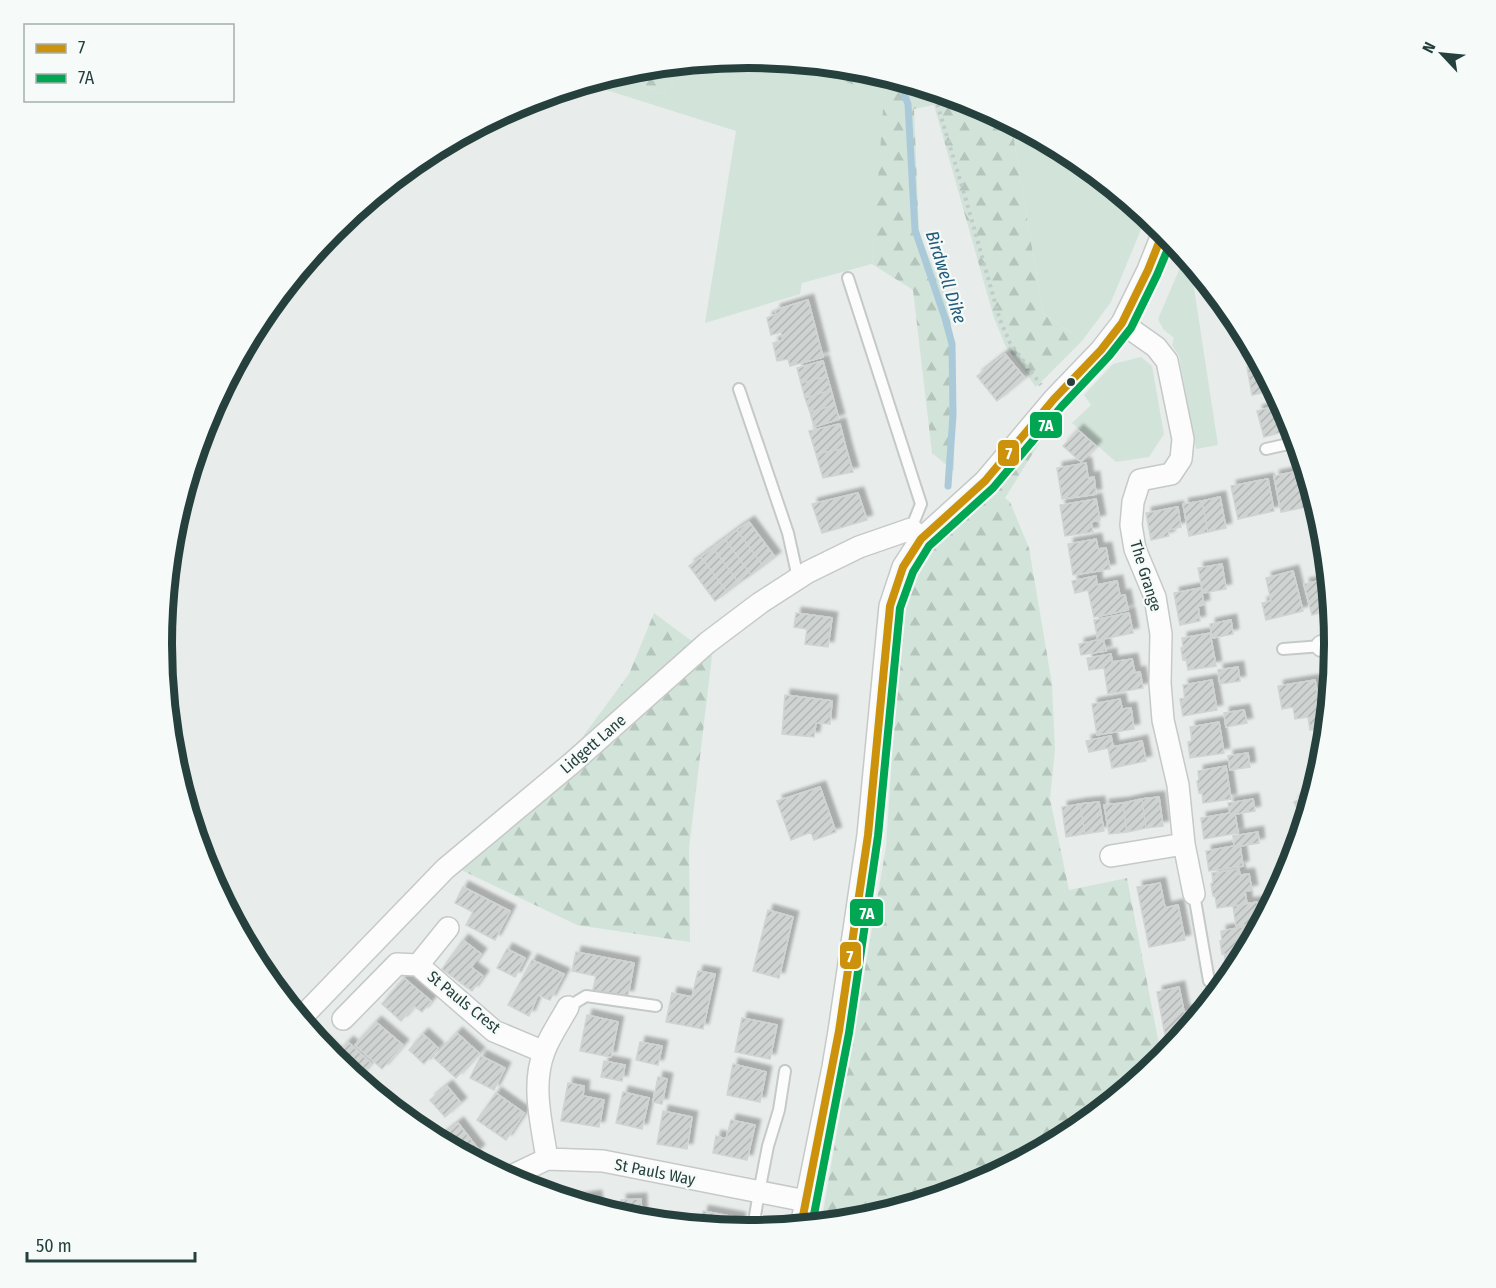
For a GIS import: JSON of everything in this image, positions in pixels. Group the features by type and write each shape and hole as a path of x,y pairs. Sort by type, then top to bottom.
{"street":[{"path":"803,1218 833,1067 868,835 890,606 903,567 916,534 985,481 1054,399 1101,350 1122,323 1160,240"},
{"name":"The Grange","path":"1122,323 1156,347 1167,361 1183,439 1181,459 1171,474 1140,480 1133,502 1131,525 1135,549 1155,597 1161,634 1160,683 1163,720 1178,785 1184,844 1194,894"},
{"name":"Lidgett Lane","path":"306,1013 445,869 572,763 707,643 760,603 807,572 859,547 916,534"},
{"path":"1111,856 1184,844"},
{"name":"St Pauls Crest","path":"418,965 448,928"},
{"name":"St Pauls Crest","path":"343,1019 397,964 418,965 494,1031 544,1052"},
{"path":"547,1159 538,1097 539,1071 544,1052 568,1007"},
{"name":"St Pauls Way","path":"518,1173 547,1159 603,1161 806,1201"}],"lane":[{"path":"848,278 921,504 916,534"},
{"path":"740,389 788,533 798,578"},
{"path":"1266,449 1289,444"},
{"path":"1283,649 1324,646"},
{"path":"1194,894 1209,981"},
{"path":"568,1007 586,996 656,1006"},
{"path":"754,1220 785,1071"}],"path":[{"path":"936,99 1000,320 1010,342 1039,383 1054,399"}],"green space":[{"path":"748,68 819,72 885,96 872,264 802,283 800,294 705,323 736,131 598,87 633,80 662,94 687,71"},
{"path":"687,71 662,94 633,80"},
{"path":"819,72 897,87 933,98 969,111 1013,132 1043,313 1082,341 1036,387 1005,345 994,318 934,105 914,109 919,233 944,293 955,344 954,471 932,453 913,290 872,264 884,96"},
{"path":"1013,132 1068,165 1099,187 1143,224 1111,302 1082,341 1043,313"},
{"path":"1181,264 1192,278 1218,445 1196,449 1179,356 1172,345 1174,338 1163,329 1158,319"},
{"path":"1141,357 1152,366 1164,434 1149,457 1116,462 1072,423 1091,405 1084,395 1113,364"},
{"path":"1043,437 1005,498 1010,502 1029,548 1052,684 1055,749 1050,799 1069,890 1127,878 1160,1048 1099,1101 1036,1143 1003,1161 969,1177 897,1201 822,1216 886,847 901,616 915,573 934,544 992,492"},
{"path":"654,613 712,656 689,849 690,942 577,925 461,870 578,743 629,674"}],"building":[{"path":"808,300 823,357 790,366 788,359 777,361 773,343 783,340 781,332 771,335 767,318 776,314 775,310"},
{"path":"1239,344 1247,355 1242,356"},
{"path":"1005,354 1025,378 997,401 977,376"},
{"path":"823,361 827,376 801,383 797,368"},
{"path":"1252,366 1266,392 1252,395 1247,367"},
{"path":"827,376 831,390 805,398 801,383"},
{"path":"831,390 835,405 810,412 805,398"},
{"path":"835,405 839,419 814,427 810,412"},
{"path":"1273,406 1284,431 1264,437 1257,411"},
{"path":"840,424 846,448 816,454 809,431"},
{"path":"1078,430 1096,446 1081,462 1063,446"},
{"path":"846,448 853,472 823,478 816,454"},
{"path":"1086,463 1088,478 1094,477 1096,494 1062,499 1057,468"},
{"path":"1298,471 1306,507 1281,512 1274,476"},
{"path":"1268,479 1274,511 1238,519 1231,486"},
{"path":"858,493 867,520 822,533 812,504"},
{"path":"1220,497 1226,528 1208,532 1202,501"},
{"path":"1096,499 1100,520 1091,522 1093,532 1065,536 1060,505"},
{"path":"1202,501 1208,532 1189,536 1183,504"},
{"path":"1178,507 1181,527 1168,530 1169,536 1151,540 1146,513"},
{"path":"749,522 775,557 763,566 737,530"},
{"path":"737,530 763,566 751,575 725,539"},
{"path":"725,539 751,575 739,583 713,548"},
{"path":"1096,539 1098,549 1106,548 1110,569 1073,575 1068,544"},
{"path":"713,548 739,583 727,592 701,557"},
{"path":"701,557 727,592 715,601 689,566"},
{"path":"1222,564 1226,589 1203,593 1198,568"},
{"path":"1293,571 1303,611 1266,620 1262,603 1271,601 1266,578"},
{"path":"1096,576 1097,585 1117,581 1120,596 1125,595 1128,610 1094,617 1088,590 1075,593 1072,581"},
{"path":"1321,580 1323,612 1312,615 1304,584"},
{"path":"1201,588 1204,605 1198,606 1200,621 1180,625 1174,593"},
{"path":"796,613 832,618 828,647 805,644 807,629 794,627"},
{"path":"1129,613 1133,633 1103,639 1106,651 1081,655 1079,644 1098,640 1094,620"},
{"path":"1231,620 1233,634 1212,638 1210,624"},
{"path":"1210,633 1216,666 1188,670 1186,659 1183,660 1182,638"},
{"path":"1111,654 1112,662 1132,659 1135,673 1140,672 1143,688 1108,694 1104,668 1089,670 1087,658"},
{"path":"1238,667 1240,681 1220,684 1218,670"},
{"path":"1212,680 1217,710 1183,716 1180,699 1185,698 1183,685"},
{"path":"1315,680 1320,713 1318,729 1310,730 1308,717 1295,719 1293,707 1282,709 1278,686"},
{"path":"785,695 832,701 830,724 816,723 814,737 782,734"},
{"path":"1120,699 1122,709 1131,708 1134,729 1097,735 1092,704"},
{"path":"1244,710 1247,723 1226,727 1224,713"},
{"path":"1219,722 1224,753 1190,758 1188,742 1192,741 1190,727"},
{"path":"1111,736 1113,747 1142,741 1146,761 1112,768 1108,748 1089,752 1086,741"},
{"path":"1248,753 1250,767 1230,770 1228,756"},
{"path":"1226,766 1231,799 1203,803 1202,792 1199,793 1197,781 1199,780 1198,771"},
{"path":"820,787 836,832 814,840 811,832 791,840 777,801"},
{"path":"1159,797 1163,826 1146,828 1142,799"},
{"path":"1304,797 1299,813 1294,802"},
{"path":"1142,799 1146,828 1127,832 1123,803"},
{"path":"1253,799 1255,811 1235,814 1238,833 1204,839 1201,818 1230,813 1228,803"},
{"path":"1099,802 1104,831 1085,834 1080,804"},
{"path":"1123,803 1127,832 1109,834 1104,805"},
{"path":"1080,804 1085,834 1066,837 1062,807"},
{"path":"1258,832 1259,843 1240,846 1243,866 1209,871 1206,851 1234,846 1233,836"},
{"path":"1239,869 1240,875 1249,874 1252,890 1245,891 1247,904 1217,908 1211,884 1213,883 1212,873"},
{"path":"1160,883 1165,908 1178,905 1185,940 1149,947 1137,887"},
{"path":"463,887 510,911 495,940 466,925 473,912 455,903"},
{"path":"1257,902 1258,912 1251,924 1236,926 1233,906"},
{"path":"768,910 793,917 779,978 753,971"},
{"path":"1248,926 1249,929 1226,965 1224,953 1222,954 1221,931"},
{"path":"463,940 481,954 471,967 483,976 472,991 442,969"},
{"path":"507,949 525,958 515,977 497,968"},
{"path":"576,952 634,963 628,996 593,990 596,976 572,971"},
{"path":"532,960 564,974 550,1000 538,995 529,1016 508,1005"},
{"path":"698,971 715,974 703,1029 666,1022 672,993 692,997"},
{"path":"404,978 431,1001 422,1012 414,1006 401,1021 382,1004"},
{"path":"1179,987 1184,1012 1192,1011 1166,1041 1157,992"},
{"path":"587,1015 618,1022 611,1057 580,1051"},
{"path":"742,1018 777,1025 770,1059 735,1052"},
{"path":"376,1022 403,1045 382,1069 355,1045"},
{"path":"457,1033 479,1053 456,1078 434,1058"},
{"path":"423,1034 438,1048 424,1064 409,1050"},
{"path":"348,1042 371,1063 363,1072 339,1051"},
{"path":"640,1042 662,1046 658,1065 636,1060"},
{"path":"481,1056 505,1068 494,1090 470,1078"},
{"path":"604,1061 625,1065 622,1081 601,1077"},
{"path":"733,1064 766,1072 760,1102 727,1095"},
{"path":"658,1077 667,1079 662,1104 653,1102"},
{"path":"568,1083 584,1086 583,1096 604,1100 599,1127 561,1121"},
{"path":"447,1086 461,1103 445,1117 430,1100"},
{"path":"623,1092 649,1098 642,1129 616,1123"},
{"path":"496,1093 524,1113 506,1140 477,1120"},
{"path":"663,1111 692,1117 687,1149 657,1144"},
{"path":"731,1120 755,1125 747,1160 713,1153 716,1136 726,1139"},
{"path":"458,1123 479,1150 477,1152 445,1134"},
{"path":"641,1199 642,1210 622,1206 621,1200"},
{"path":"703,1211 740,1218 740,1220 702,1218"}],"waterway":[{"name":"Birdwell Dike","path":"902,88 908,104 915,230 952,344 953,415 948,486"}],"transit line":[{"name":"7","path":"803,1218 839,1031 868,835 890,606 903,567 921,539 985,481 1054,399 1101,350 1122,323 1160,240"},
{"name":"7A","path":"814,1217 849,1033 878,836 900,608 913,572 929,546 993,488 1062,406 1109,356 1131,328 1168,249"}]}
